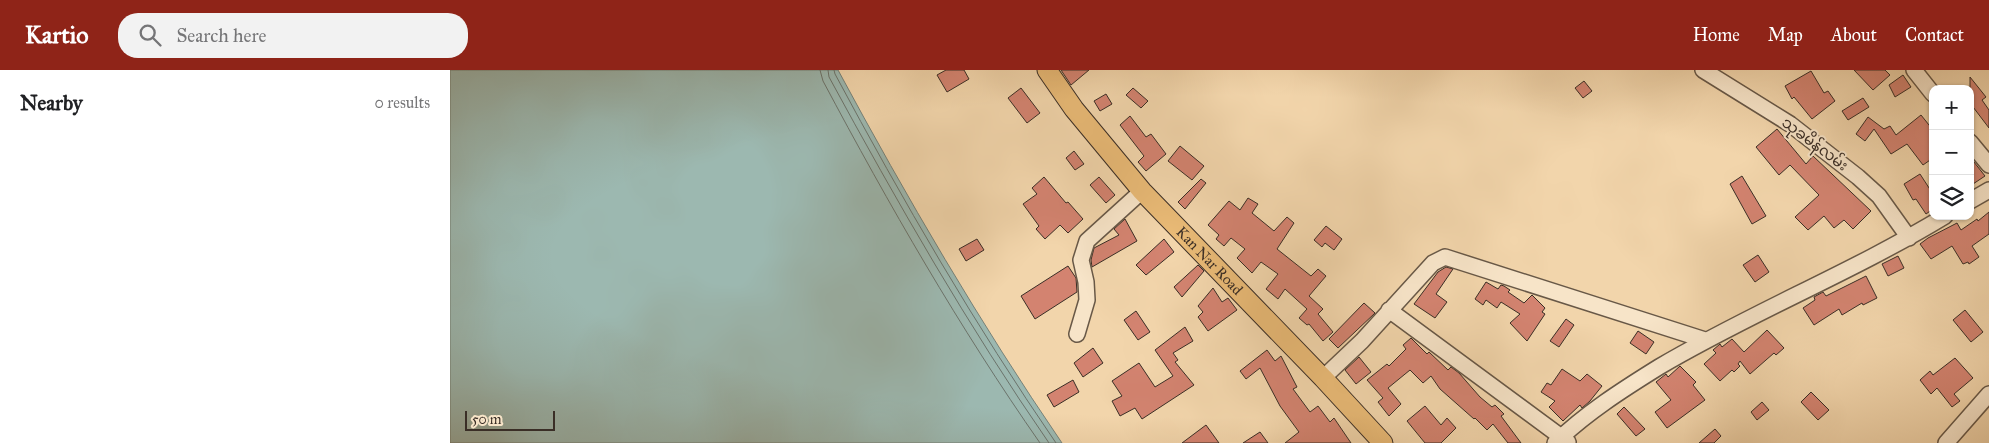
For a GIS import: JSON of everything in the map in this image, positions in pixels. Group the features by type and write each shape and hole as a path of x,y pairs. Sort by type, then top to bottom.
{"main road":[{"name":"Kan Nar Road","path":"1047,70 1074,109 1142,191 1323,378 1383,443"}],"street":[{"name":"သုခမိန်လမ်း","path":"1703,70 1790,124 1858,178 1879,196 1910,238"},
{"path":"1914,70 1929,89"},
{"path":"1974,147 1989,165"},
{"path":"1974,199 1989,190"},
{"path":"1077,334 1087,300 1086,282 1081,260 1088,241 1142,191"},
{"path":"1389,310 1562,441 1594,408 1705,340 1910,238 1939,220"},
{"path":"1323,378 1362,341 1433,263 1445,257 1705,340"},
{"path":"1946,443 1989,394"}],"water":[{"path":"450,70 838,70 945,260 1002,352 1062,443 450,443"}],"building":[{"path":"946,70 964,70 969,79 947,92 937,75"},
{"path":"1061,70 1089,70 1071,85"},
{"path":"1854,70 1885,70 1890,75 1873,90"},
{"path":"1811,71 1824,93 1828,91 1835,101 1812,119 1794,97 1792,99 1785,86"},
{"path":"1903,75 1911,87 1895,97 1889,85"},
{"path":"1970,77 1986,97 1982,100 1989,110 1989,128 1974,108 1974,85 1970,85"},
{"path":"1584,81 1592,91 1583,98 1575,88"},
{"path":"1021,88 1040,113 1027,123 1008,98"},
{"path":"1133,88 1148,101 1141,108 1126,95"},
{"path":"1106,94 1112,104 1100,111 1094,101"},
{"path":"1863,98 1869,107 1848,120 1842,111"},
{"path":"1921,115 1929,125 1929,161 1923,165 1907,144 1891,154 1874,129 1865,141 1856,134 1868,117 1884,129 1890,126 1896,135"},
{"path":"1130,116 1146,137 1151,134 1166,154 1146,171 1138,162 1144,156 1120,125"},
{"path":"1777,129 1806,164 1813,156 1871,211 1853,229 1844,220 1834,228 1824,216 1808,230 1795,217 1819,195 1790,165 1779,175 1756,147"},
{"path":"1180,146 1204,166 1192,180 1168,161"},
{"path":"1074,151 1084,164 1075,170 1066,158"},
{"path":"1974,162 1985,176 1974,183"},
{"path":"1920,174 1929,188 1929,212 1926,214 1916,199 1913,200 1904,184"},
{"path":"1742,176 1766,216 1752,224 1730,184"},
{"path":"1044,177 1066,203 1068,202 1083,219 1068,233 1060,225 1045,239 1036,229 1039,226 1023,204 1037,194 1032,188"},
{"path":"1099,177 1115,195 1106,203 1090,185"},
{"path":"1201,179 1206,183 1185,209 1178,202"},
{"path":"1248,198 1258,204 1252,213 1274,231 1287,217 1294,223 1277,249 1311,276 1318,269 1326,276 1309,296 1323,309 1318,314 1333,332 1323,341 1309,324 1307,325 1299,318 1307,309 1285,289 1278,299 1266,289 1278,274 1261,262 1252,273 1237,258 1245,249 1231,238 1224,246 1216,239 1219,235 1208,225 1229,201 1240,210"},
{"path":"1989,212 1989,234 1972,246 1979,257 1969,264 1968,262 1963,264 1952,246 1931,259 1920,244 1957,223 1961,230 1977,219 1978,221"},
{"path":"1125,219 1137,241 1092,267 1091,260 1094,248 1119,235 1114,229"},
{"path":"1326,226 1342,239 1334,250 1325,243 1322,247 1314,240"},
{"path":"977,239 984,250 966,261 959,249"},
{"path":"1164,239 1174,252 1146,275 1136,265"},
{"path":"1758,255 1769,272 1755,282 1743,265"},
{"path":"1898,256 1904,268 1888,276 1882,264"},
{"path":"1198,265 1204,271 1182,297 1174,287"},
{"path":"1068,266 1076,278 1077,292 1035,319 1021,296"},
{"path":"1446,267 1453,269 1436,294 1447,302 1435,318 1414,304 1438,272"},
{"path":"1866,276 1877,298 1863,305 1862,303 1842,315 1839,309 1814,325 1803,308 1815,300 1814,297 1823,292 1826,296"},
{"path":"1486,282 1498,289 1501,285 1504,286 1510,290 1508,292 1524,303 1532,295 1545,308 1542,312 1545,314 1527,341 1510,323 1520,314 1501,302 1497,308 1486,300 1483,305 1475,299"},
{"path":"1213,288 1222,302 1228,298 1237,310 1208,331 1198,317 1203,312 1198,306"},
{"path":"1364,303 1375,313 1338,348 1329,339"},
{"path":"1965,310 1983,332 1971,342 1953,320"},
{"path":"1136,311 1150,332 1138,340 1124,320"},
{"path":"1566,319 1574,325 1559,347 1550,341"},
{"path":"1185,327 1193,341 1173,353 1178,360 1175,362 1194,385 1142,419 1135,408 1120,416 1112,401 1122,396 1112,381 1139,363 1155,387 1173,376 1155,350"},
{"path":"1767,330 1784,348 1776,355 1774,353 1750,374 1740,361 1738,364 1740,366 1734,372 1732,370 1720,381 1704,364 1716,353 1713,350 1720,344 1722,347 1732,339 1744,352"},
{"path":"1638,331 1654,342 1646,354 1630,343"},
{"path":"1411,338 1427,354 1429,352 1448,370 1451,367 1459,373 1480,397 1492,407 1495,405 1504,414 1501,416 1521,443 1508,443 1493,424 1487,430 1440,389 1431,376 1423,383 1410,370 1388,388 1401,404 1389,416 1378,402 1383,398 1367,380 1387,364 1389,366 1406,349 1403,345"},
{"path":"1093,348 1103,363 1083,377 1074,363"},
{"path":"1267,350 1275,361 1281,356 1297,387 1293,389 1310,412 1318,406 1330,422 1334,418 1351,443 1285,443 1299,432 1280,406 1260,368 1246,379 1240,371"},
{"path":"1359,357 1371,372 1356,384 1345,370"},
{"path":"1955,358 1973,378 1954,394 1960,401 1952,407 1937,388 1931,394 1920,380 1930,371 1933,375"},
{"path":"1680,366 1696,382 1693,385 1705,400 1667,428 1655,412 1671,400 1656,382 1666,374 1668,377"},
{"path":"1562,369 1580,381 1587,374 1602,386 1590,401 1582,408 1580,405 1563,421 1549,407 1555,401 1541,392 1547,383 1551,385"},
{"path":"1073,380 1079,392 1054,407 1047,395"},
{"path":"1811,392 1829,410 1818,420 1801,402"},
{"path":"1762,402 1769,410 1757,420 1751,412"},
{"path":"1425,406 1441,425 1447,418 1456,428 1441,443 1425,443 1407,421"},
{"path":"1624,407 1645,429 1636,436 1617,414"},
{"path":"1206,425 1219,443 1182,443"},
{"path":"1715,429 1721,436 1714,443 1699,443"},
{"path":"1260,432 1268,443 1243,443"}]}
